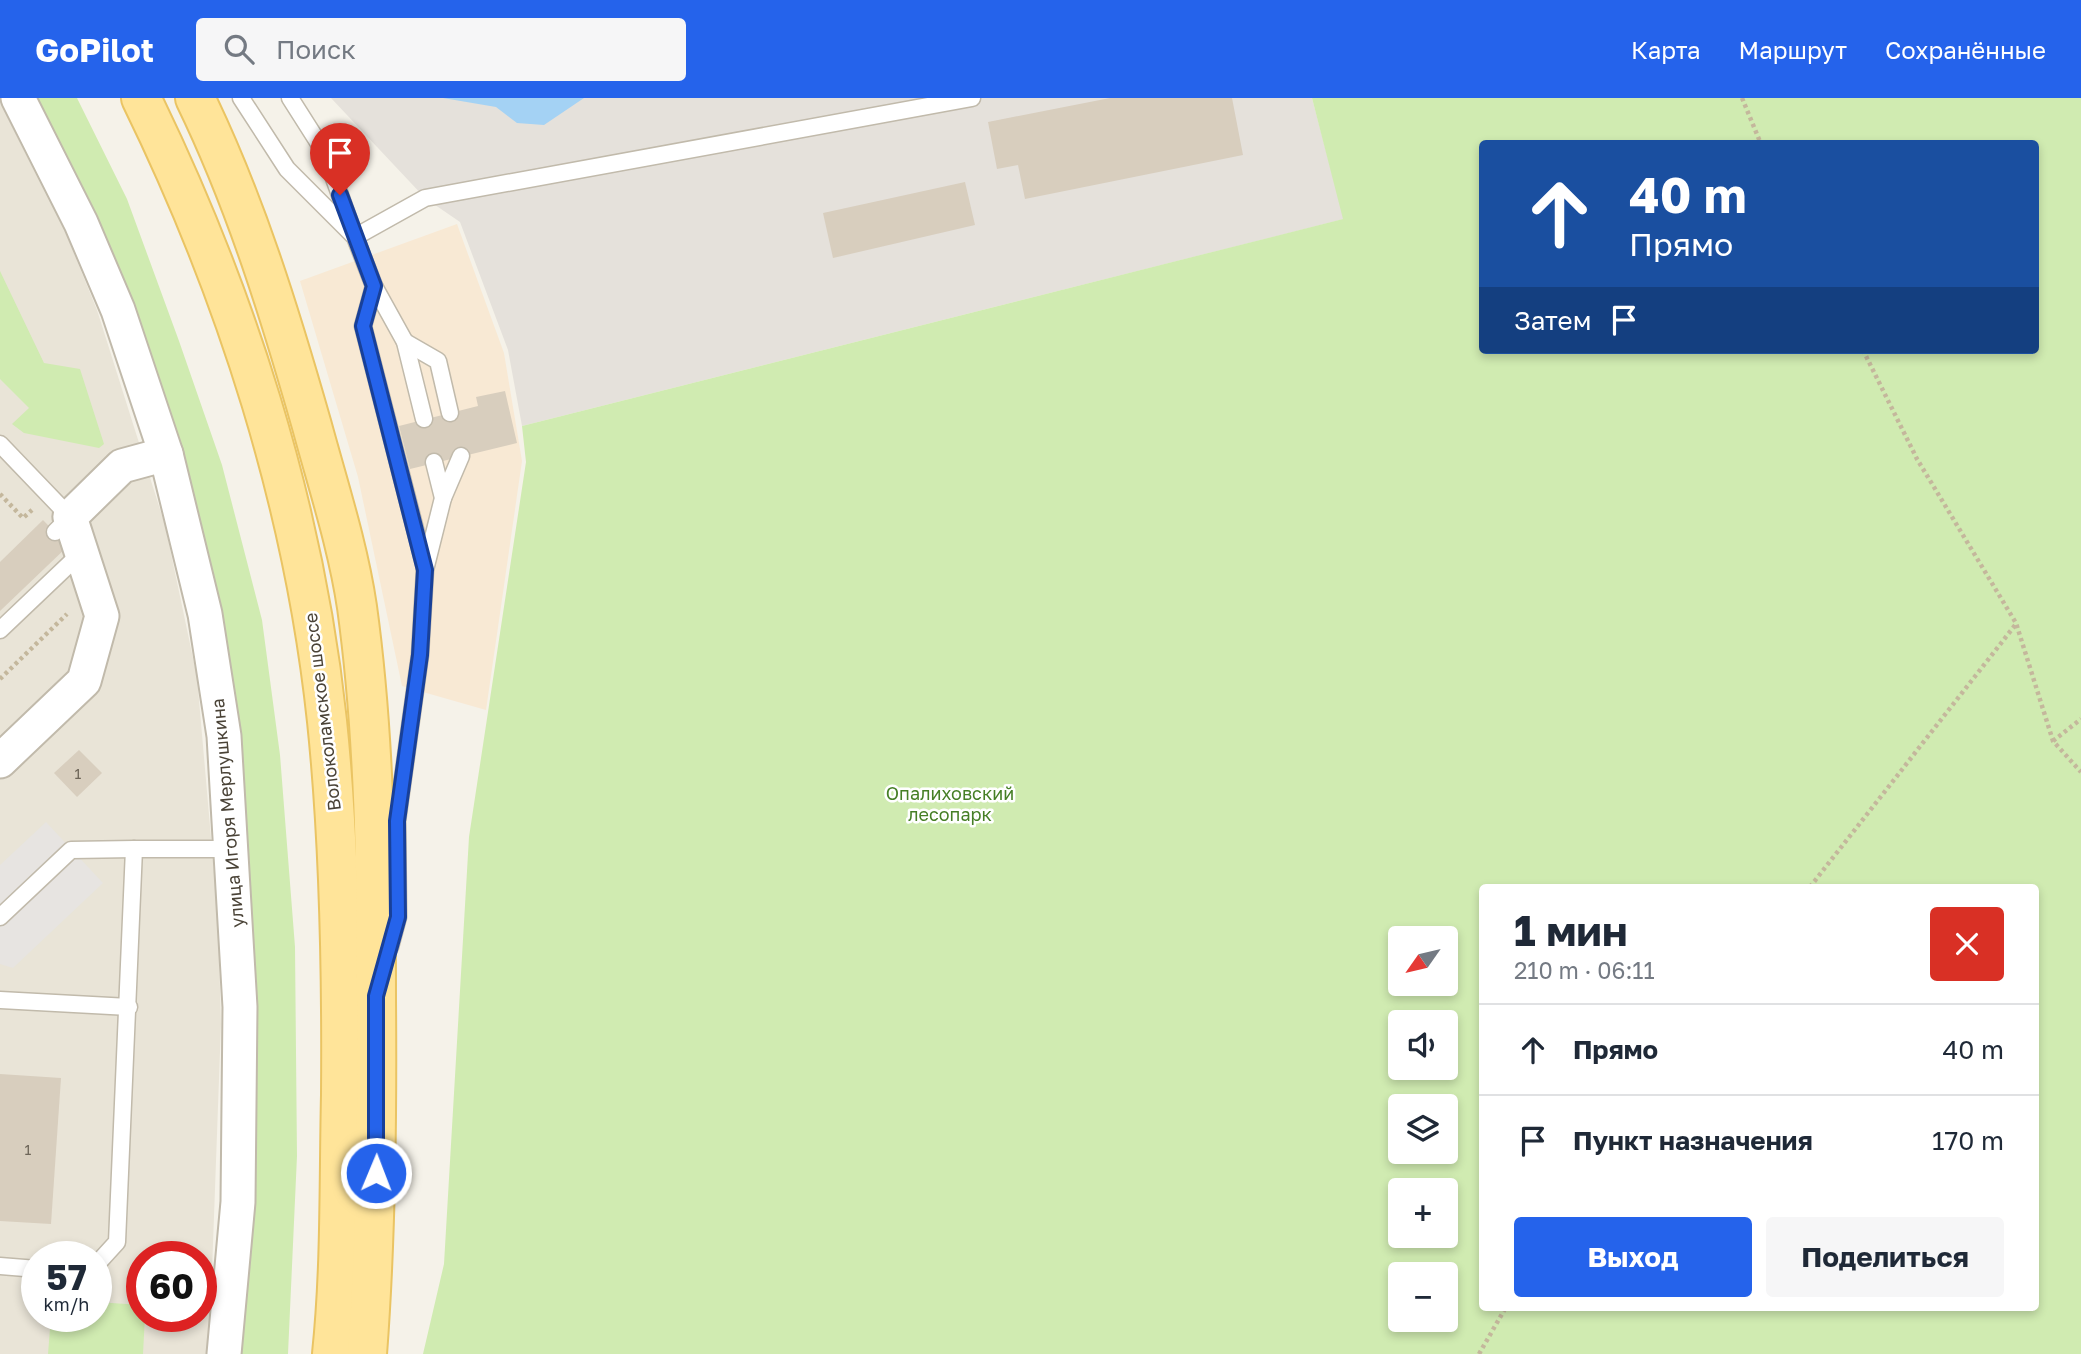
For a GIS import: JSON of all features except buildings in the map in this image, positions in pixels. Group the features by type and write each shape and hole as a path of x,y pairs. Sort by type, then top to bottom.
{"main road":[{"name":"Волоколамское шоссе","path":"141,98 179,176 226,293 289,506 313,625 327,720 337,856 341,1046 338,1244 332,1354"},
{"path":"195,98 222,154 266,273 331,495 356,604 368,714 376,996 377,1149 367,1354"}],"street":[{"name":"улица Игоря Мерлушкина","path":"18,98 81,223 113,298 166,454 205,614 224,736 240,1007 238,1202 224,1354"},
{"path":"0,761 84,681 102,616 81,553 62,525 122,466 166,454"}],"lane":[{"path":"241,98 288,169 355,237"},
{"path":"290,98 325,153 374,286 405,342 424,419"},
{"path":"355,237 425,198 972,98"},
{"path":"374,286 363,326 425,570"},
{"path":"405,342 438,361 450,413"},
{"path":"0,444 62,525"},
{"path":"376,996 398,917 397,821 420,655 425,570 443,498 461,456"},
{"path":"435,462 443,498"},
{"path":"0,630 81,553"},
{"path":"112,1247 117,1242 134,849"},
{"path":"0,917 71,850 232,849"},
{"path":"0,1000 129,1007"},
{"path":"0,1266 21,1268"}],"path":[{"path":"1742,98 1759,140"},
{"path":"1865,354 1917,459 2016,623 2053,741 2081,772"},
{"path":"1812,884 2016,623"},
{"path":"2053,741 2081,719"},
{"path":"1479,1354 1504,1311"}],"shaded area":[{"path":"331,98 1312,98 1344,219 522,426 508,350 460,222 425,198"},
{"path":"0,103 64,229 97,310 165,525 197,677 218,918 221,1024 213,1241 126,1241 126,1332 210,1332 209,1354 0,1354"},
{"path":"457,224 504,353 522,461 486,710 402,686 358,477 300,281"},
{"path":"46,822 103,883 13,968 0,964 0,865"}],"green space":[{"path":"30,98 77,98 127,199 222,465 262,620 280,755 295,947 297,1156 288,1354 236,1354 212,597"},
{"name":"Опалиховский лесопарк","path":"1312,98 2081,98 2081,1354 423,1354 444,1264 469,837 526,462 522,426 1343,219"},
{"path":"0,271 44,363 80,369 104,444 99,448 24,433 12,424 29,408 0,379"},
{"path":"112,1303 126,1304 126,1332 144,1332 143,1354 48,1354 50,1332 112,1332"}],"water":[{"path":"443,98 584,98 544,125 517,123 496,107"}],"route":[{"path":"340,195 374,286 363,326 425,570 420,655 397,821 398,917 376,996 376,1173"}]}
